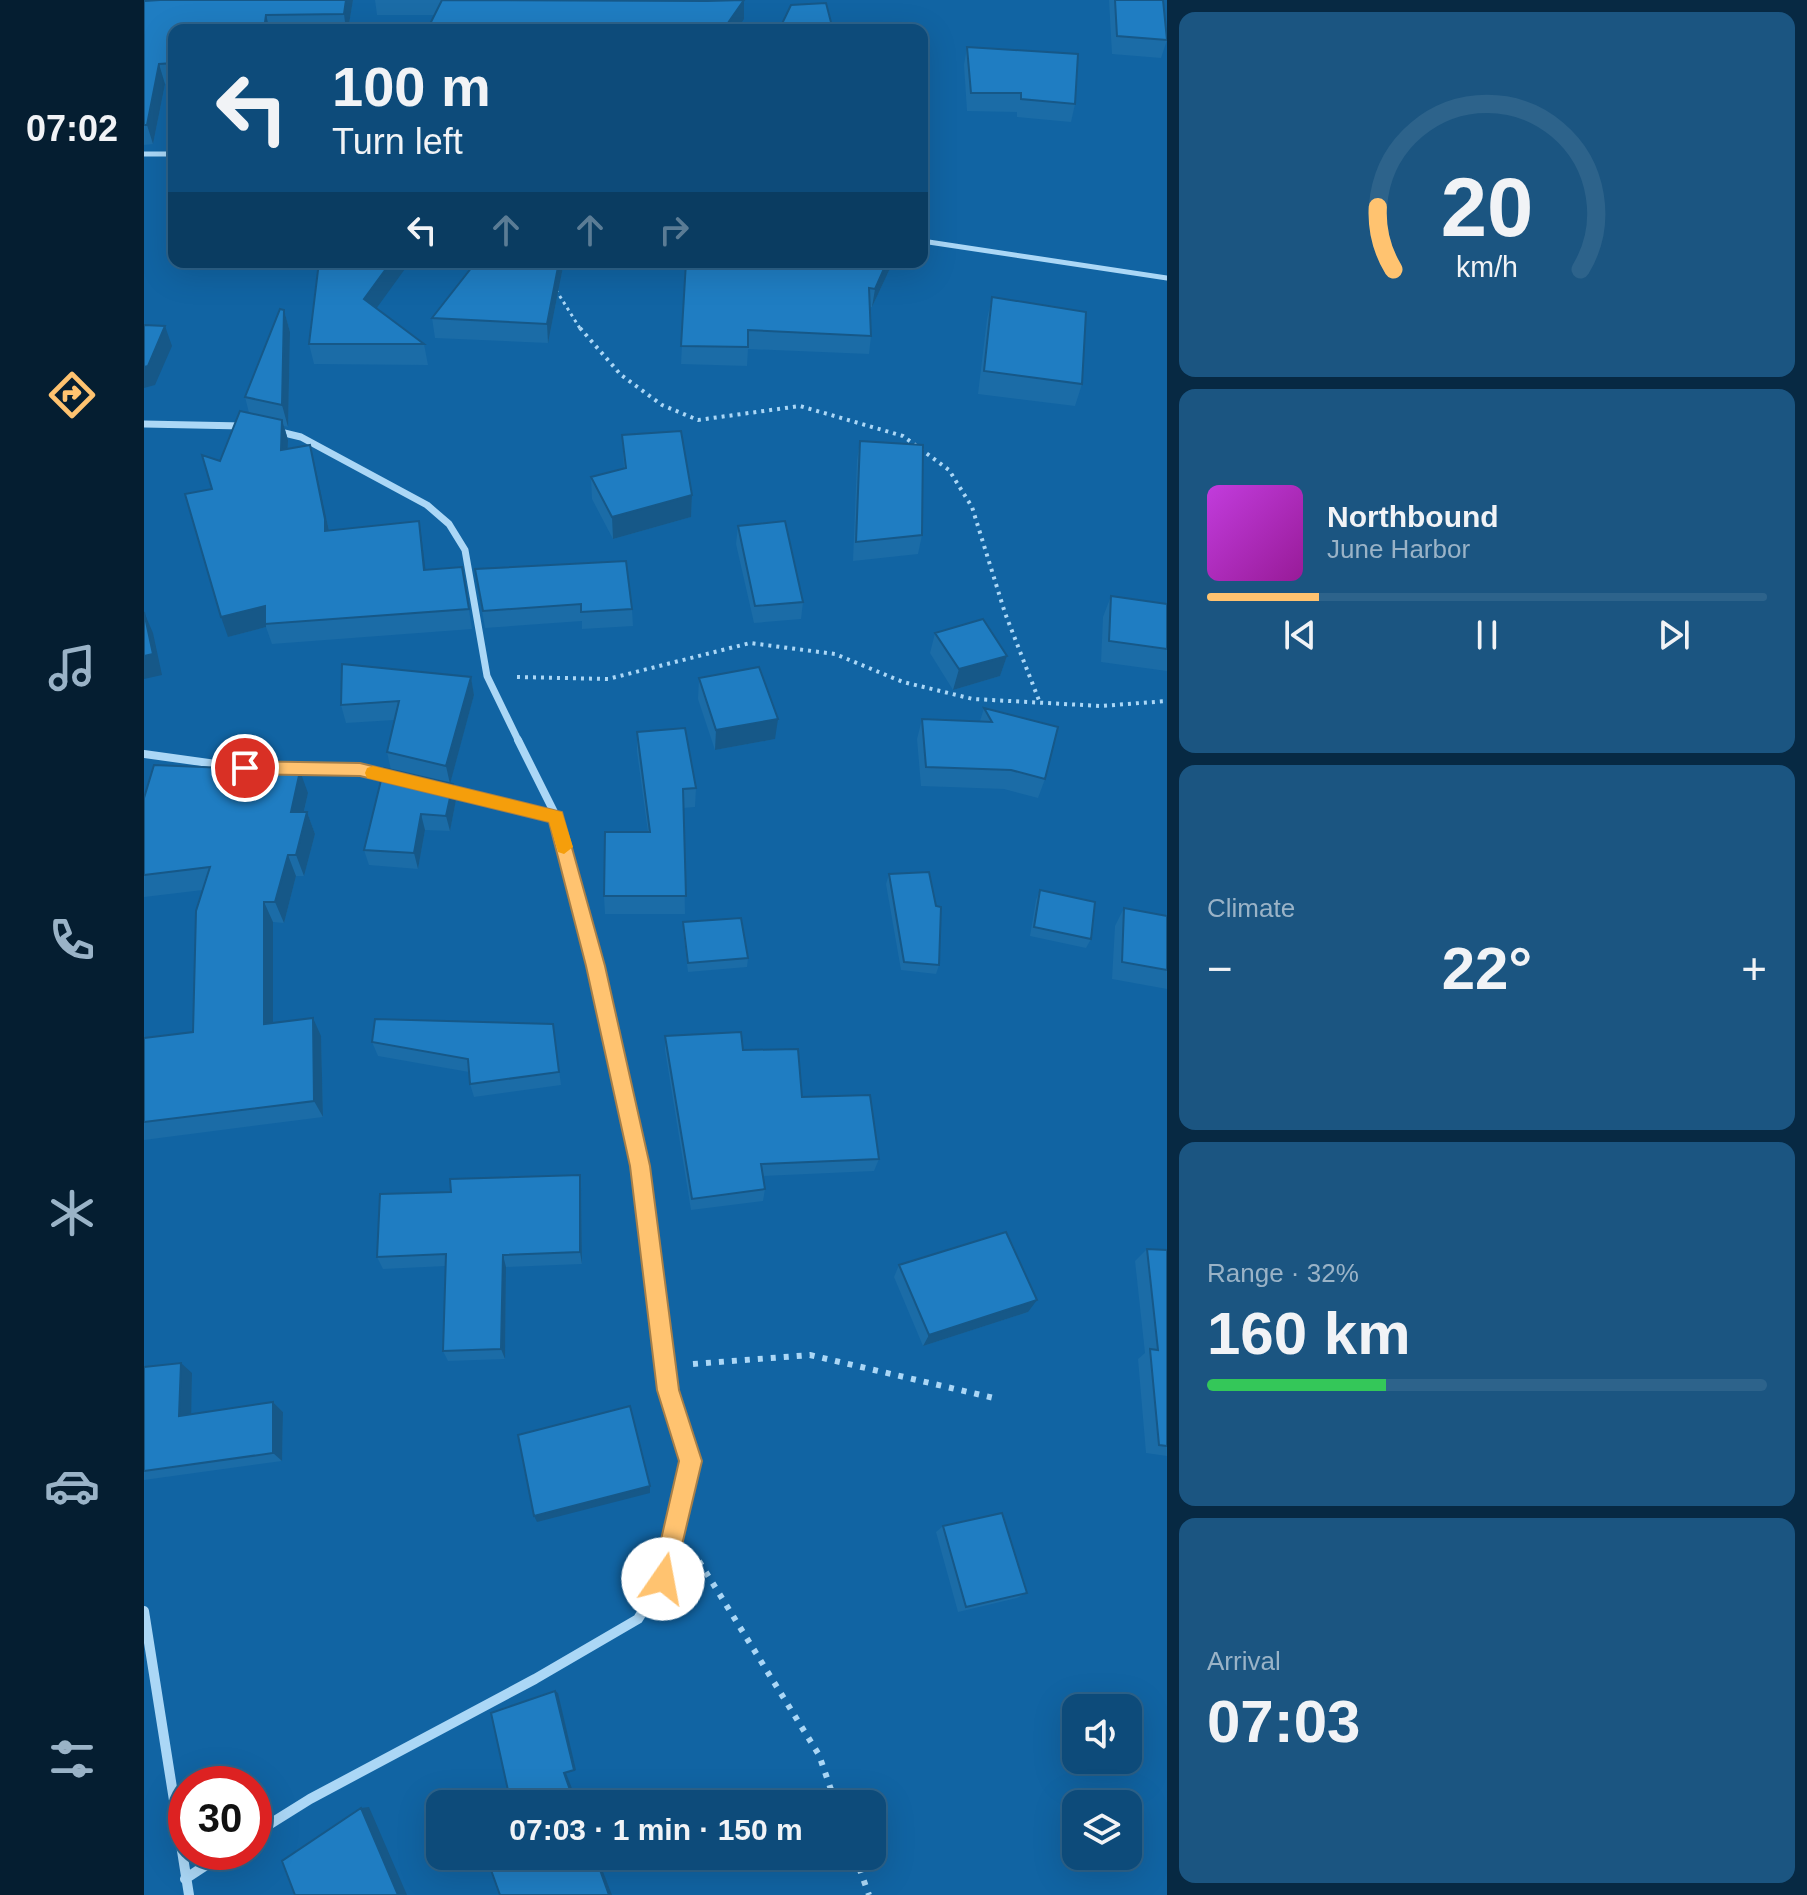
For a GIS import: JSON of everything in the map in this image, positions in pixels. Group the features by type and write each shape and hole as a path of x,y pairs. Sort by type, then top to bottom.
{"street":[{"path":"144,154 168,154"},
{"path":"928,242 1167,278"},
{"path":"144,424 258,426"},
{"path":"272,1823 638,1619 663,1579 690,1461 668,1390 640,1166 595,966 556,816 487,676 465,550 449,524 427,505 301,437 273,430"},
{"path":"144,754 245,768 360,770 405,780"},
{"path":"435,788 556,816"},
{"path":"144,1611 189,1895"},
{"path":"185,1879 199,1870"}],"path":[{"path":"559,277 556,292 586,338 621,375 662,405 698,420 800,406 903,436 949,470 972,507 1005,613 1040,703"},
{"path":"487,676 608,679 750,643 835,654 903,682 973,699 1101,706 1167,701"},
{"path":"664,1367 810,1355 994,1398"},
{"path":"676,1523 819,1755 831,1790"},
{"path":"860,1870 869,1895"}],"building":[{"path":"346,0 344,14 266,15 265,24 168,24 168,63 159,64 147,125 144,125 144,1"},
{"path":"442,0 744,0 727,24 430,24"},
{"path":"1115,0 1163,0 1167,40 1117,36"},
{"path":"826,3 831,24 782,24 791,5"},
{"path":"967,47 1078,54 1075,104 1021,99 1021,93 971,93"},
{"path":"318,268 387,268 364,299 424,344 309,344"},
{"path":"471,268 558,268 547,324 432,318"},
{"path":"686,268 884,268 875,289 869,288 871,336 748,330 748,347 681,346"},
{"path":"992,297 1086,312 1082,384 984,371"},
{"path":"280,309 284,310 282,405 245,397"},
{"path":"144,325 165,326 148,366 144,367"},
{"path":"240,411 282,420 281,450 310,445 325,531 419,521 424,570 462,567 469,609 265,624 265,606 221,617 185,494 212,489 202,455 220,461"},
{"path":"681,431 692,495 612,517 591,477 626,468 622,435"},
{"path":"860,441 923,445 922,535 856,542"},
{"path":"785,521 803,602 755,606 738,526"},
{"path":"626,561 632,609 581,612 581,604 483,611 475,569"},
{"path":"1111,596 1167,604 1167,649 1109,641"},
{"path":"144,612 153,654 144,656"},
{"path":"983,619 1007,656 959,669 935,633"},
{"path":"342,664 471,677 446,766 387,752 399,701 341,705"},
{"path":"759,667 778,719 716,730 699,678"},
{"path":"984,708 1058,727 1045,779 1011,770 926,767 922,719 992,722"},
{"path":"685,728 696,788 683,789 686,896 604,896 605,832 650,832 637,732"},
{"path":"154,765 300,771 291,812 307,812 296,855 288,855 275,902 264,902 264,1024 313,1018 314,1101 144,1122 144,1038 193,1032 196,911 210,867 144,875 144,798"},
{"path":"384,768 453,784 446,816 421,814 414,853 364,850"},
{"path":"929,872 936,906 941,907 939,965 904,962 889,874"},
{"path":"1040,890 1095,902 1091,939 1034,927"},
{"path":"1124,908 1167,916 1167,970 1122,962"},
{"path":"741,918 748,958 688,963 683,922"},
{"path":"375,1019 553,1024 559,1072 470,1084 468,1059 372,1042"},
{"path":"741,1032 743,1050 798,1049 802,1097 870,1095 879,1159 761,1164 765,1189 692,1199 665,1036"},
{"path":"580,1175 580,1252 503,1255 501,1349 443,1351 446,1254 377,1257 380,1194 451,1192 450,1179"},
{"path":"1006,1232 1037,1300 929,1335 899,1265"},
{"path":"1147,1249 1167,1250 1167,1446 1159,1445 1150,1349 1158,1350"},
{"path":"181,1363 179,1416 273,1402 273,1453 144,1471 144,1367"},
{"path":"630,1406 650,1486 534,1516 518,1435"},
{"path":"1002,1513 1027,1593 966,1607 943,1526"},
{"path":"555,1691 574,1770 564,1773 570,1790 508,1790 491,1713"},
{"path":"361,1808 398,1895 295,1895 282,1861"},
{"path":"491,1870 600,1870 609,1895 500,1895"}],"slow traffic":[{"path":"373,773 556,816 564,847"}],"route":[{"path":"245,768 360,770 556,816 595,966 640,1166 668,1390 690,1461 663,1579"}]}
